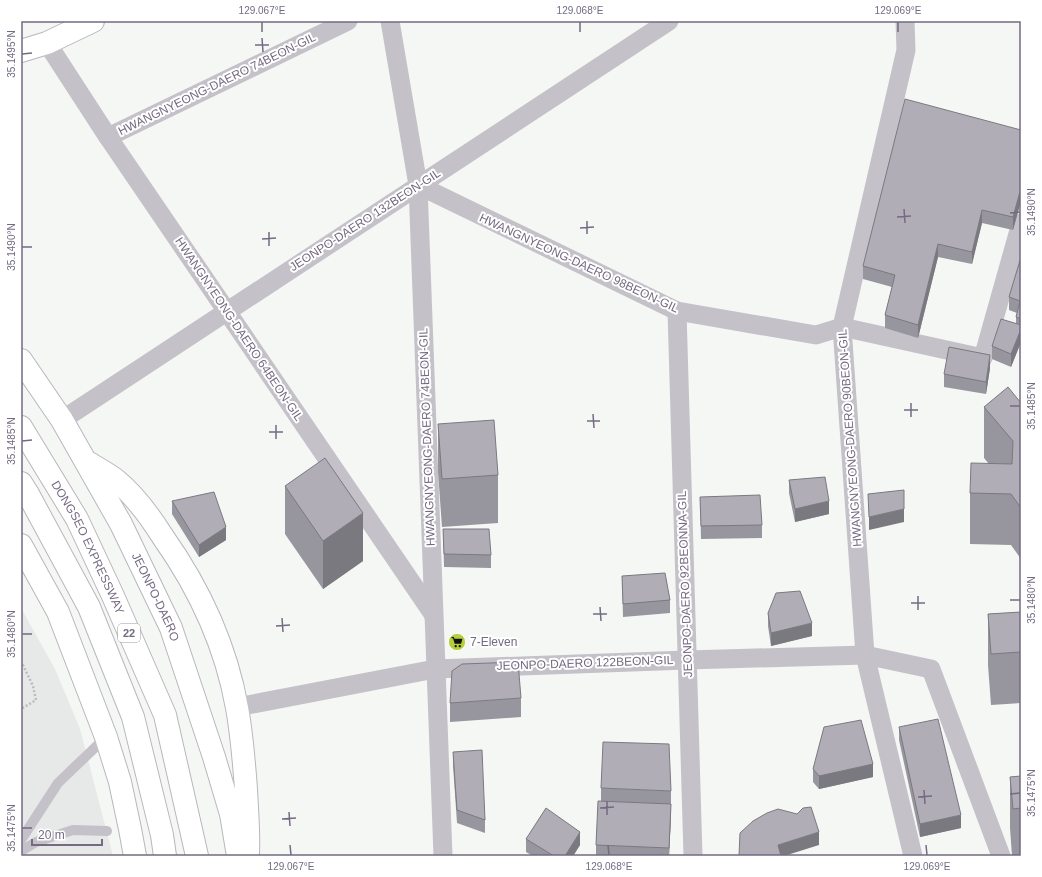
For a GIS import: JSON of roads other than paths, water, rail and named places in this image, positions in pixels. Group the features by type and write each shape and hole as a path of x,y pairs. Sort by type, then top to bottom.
{"main road":[{"path":"21,51 47,43 93,21"},
{"name":"JEONPO-DAERO","path":"21,360 62,420 121,524 171,628 214,757 231,814 238,856"},
{"name":"DONGSEO EXPRESSWAY","path":"21,427 77,520 113,596 165,715 197,856"},
{"path":"86,462 117,481 146,512 176,554 198,594 216,633 228,668 237,707 245,765 249,838 247,856"},
{"name":"DONGSEO EXPRESSWAY","path":"21,483 89,607 133,717 162,835 165,856"},
{"path":"21,545 58,612 106,737 120,782 135,856"}],"street":[{"name":"HWANGNYEONG-DAERO 74BEON-GIL","path":"108,137 348,21"},
{"name":"HWANGNYEONG-DAERO 74BEON-GIL","path":"390,21 418,185 443,856"},
{"name":"JEONPO-DAERO 132BEON-GIL","path":"62,420 668,21"},
{"name":"HWANGNYEONG-DAERO 90BEON-GIL","path":"905,21 906,50 842,327 865,655 913,856"},
{"name":"HWANGNYEONG-DAERO 64BEON-GIL","path":"47,43 108,137 433,614"},
{"name":"HWANGNYEONG-DAERO 98BEON-GIL","path":"418,185 678,311 816,335 842,327 983,358 1021,223"},
{"name":"JEONPO-DAERO 92BEONNA-GIL","path":"678,311 693,856"},
{"name":"JEONPO-DAERO 122BEON-GIL","path":"237,707 435,669 865,655 931,668 1001,856"}],"lane":[{"path":"21,840 58,783 106,737"},
{"path":"21,851 36,842 73,830 107,831"}],"place":[{"name":"7-Eleven","path":"457,642"}]}
